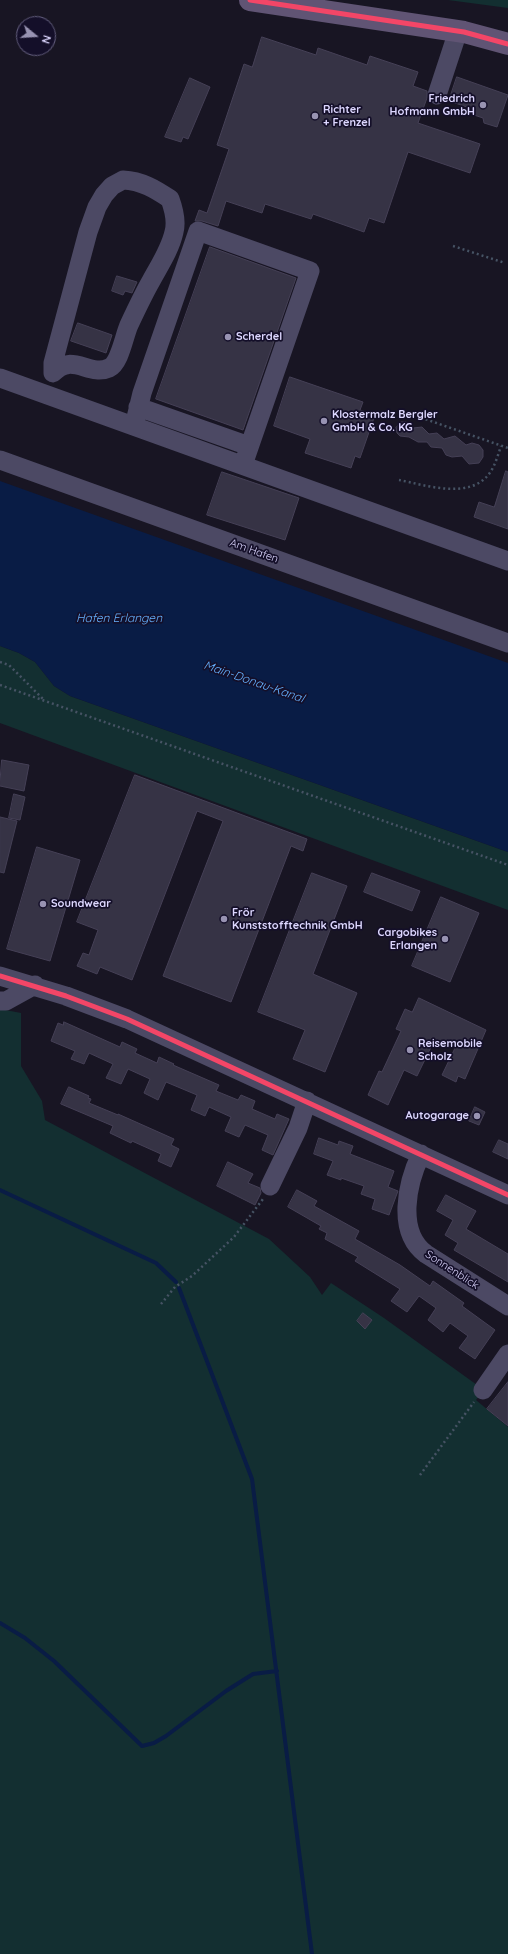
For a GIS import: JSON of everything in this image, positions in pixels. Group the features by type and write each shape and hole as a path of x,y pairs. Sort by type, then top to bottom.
{"main road":[{"path":"250,0 461,31 508,33"},
{"path":"461,31 508,44"}],"street":[{"path":"437,95 461,31"},
{"path":"45,394 53,373 55,355 88,232 98,207 104,195 112,186 123,180 148,185 170,200 175,215 175,231 168,250 129,326 115,364 109,368 99,370 66,364 59,366 53,373"},
{"path":"134,426 138,407 198,231 310,271 243,465"},
{"path":"0,378 508,561"},
{"path":"138,407 249,446"},
{"name":"Am Hafen","path":"0,460 508,643"},
{"path":"0,976 35,986 127,1019 308,1101 508,1195"},
{"path":"0,1001 6,1001 35,986"},
{"path":"270,1186 298,1128 308,1101"},
{"name":"Sonnenblick","path":"421,1154 410,1182 408,1212 408,1224 418,1248 508,1306"},
{"path":"483,1390 508,1354"}],"path":[{"path":"453,246 505,263"},
{"path":"402,411 508,448"},
{"path":"399,480 436,488 458,490 478,483 488,475 501,446"},
{"path":"0,662 9,665 44,700"},
{"path":"0,685 508,865"},
{"path":"161,1304 174,1287 192,1276 234,1236 264,1198 270,1186"},
{"path":"420,1475 483,1390"}],"green space":[{"path":"448,0 508,0 508,8"},
{"path":"0,646 19,653 35,662 54,686 70,696 508,852 508,910 0,723"},
{"path":"0,1009 21,1013 21,1066 42,1101 45,1120 269,1239 310,1277 322,1295 331,1283 384,1318 484,1390 476,1400 508,1427 508,1954 0,1954"}],"water":[{"name":"Hafen Erlangen","path":"0,481 508,663 508,852 70,696 54,686 35,662 19,653 0,646"}],"building":[{"name":"Richter + Frenzel","path":"262,37 316,55 318,48 367,65 370,56 418,72 413,86 427,91 427,98 418,123 480,144 470,173 408,152 384,223 369,218 364,232 313,214 311,219 265,204 262,213 226,201 218,226 202,221 195,221 199,210 207,213 229,149 217,145 244,64 252,67"},
{"name":"Friedrich Hofmann GmbH","path":"457,77 508,95 497,127 484,123 483,118 474,115 473,109 449,101"},
{"path":"190,78 210,87 188,139 183,137 181,142 165,137"},
{"name":"Scherdel","path":"210,247 296,278 243,430 156,399"},
{"path":"117,276 137,282 132,293 125,291 123,295 112,291"},
{"path":"78,323 112,335 106,353 71,341"},
{"name":"Klostermalz Bergler GmbH & Co. KG","path":"290,377 363,402 360,410 375,415 360,458 355,456 351,468 305,453 310,439 274,426"},
{"path":"401,422 406,422 413,428 422,427 429,434 437,433 444,439 455,436 466,445 472,443 479,445 483,450 483,457 479,463 469,464 462,456 452,457 446,455 442,448 431,447 427,442 418,442 409,437 400,436 397,433 396,428"},
{"path":"506,471 508,472 508,529 474,517 479,502 494,507"},
{"path":"222,472 299,498 285,540 207,515"},
{"path":"2,760 29,765 24,791 0,786"},
{"path":"135,775 307,839 303,851 291,846 231,1002 163,976 223,821 197,811 132,980 100,967 97,974 77,966 83,953 89,955 98,930 77,922"},
{"path":"14,794 25,797 20,820 9,818"},
{"path":"0,817 17,821 4,873 0,872"},
{"name":"Soundwear","path":"37,847 80,860 50,961 7,949"},
{"path":"312,873 347,886 313,974 357,993 325,1072 293,1059 305,1030 258,1012"},
{"path":"372,873 420,891 412,911 364,892"},
{"name":"Cargobikes Erlangen","path":"441,897 479,913 450,982 412,966"},
{"name":"Reisemobile Scholz","path":"419,998 486,1030 465,1079 458,1076 456,1082 442,1075 455,1048 435,1039 417,1076 404,1070 388,1105 368,1095 379,1071 382,1072 401,1031 396,1029 405,1009 412,1012"},
{"path":"64,1022 120,1047 122,1042 137,1049 135,1053 157,1063 159,1057 174,1064 173,1065 219,1085 216,1091 238,1100 241,1095 255,1101 252,1109 275,1119 277,1114 289,1119 273,1155 262,1150 268,1135 245,1125 239,1137 225,1131 231,1117 209,1107 205,1116 191,1110 197,1095 166,1082 158,1100 144,1093 150,1079 128,1069 121,1084 106,1078 113,1064 89,1053 84,1064 71,1059 75,1051 51,1041 58,1023 63,1025"},
{"path":"69,1087 89,1096 88,1098 91,1099 89,1103 174,1139 171,1145 179,1149 171,1167 158,1161 161,1154 132,1141 131,1143 110,1133 113,1126 61,1104"},
{"name":"Autogarage","path":"475,1107 485,1112 479,1125 469,1121"},
{"path":"319,1138 338,1145 339,1141 353,1146 350,1154 394,1171 388,1187 398,1191 389,1215 372,1209 375,1199 361,1194 364,1186 327,1175 333,1161 314,1154"},
{"path":"499,1140 508,1144 508,1159 493,1152"},
{"path":"228,1162 253,1174 248,1183 260,1188 261,1193 255,1205 217,1186"},
{"path":"297,1190 317,1201 314,1206 359,1231 355,1239 400,1265 430,1286 433,1281 464,1303 462,1306 495,1330 475,1359 459,1348 468,1336 450,1323 443,1332 428,1320 436,1308 419,1296 407,1312 391,1301 400,1289 355,1261 358,1257 325,1239 327,1233 319,1229 321,1226 288,1207"},
{"path":"446,1195 476,1211 466,1229 508,1254 508,1282 454,1250 458,1243 445,1235 453,1220 437,1211"},
{"path":"363,1313 372,1320 365,1329 357,1321"},
{"path":"508,1382 508,1426 487,1409"}],"waterway":[{"path":"0,1190 156,1263 176,1282"},
{"path":"179,1288 252,1479 312,1954"},
{"path":"0,1623 25,1638 54,1661 142,1746 154,1743 166,1736 226,1691 253,1674 277,1671"}],"transit line":[{"path":"250,0 464,32 508,44"},
{"path":"0,976 66,996 127,1019 508,1195"}],"place":[{"name":"Friedrich Hofmann GmbH","path":"483,105"},
{"name":"Richter + Frenzel","path":"315,116"},
{"name":"Scherdel","path":"228,337"},
{"name":"Klostermalz Bergler GmbH & Co. KG","path":"324,421"},
{"name":"Soundwear","path":"43,904"},
{"name":"Frör Kunststofftechnik GmbH","path":"224,919"},
{"name":"Cargobikes Erlangen","path":"445,939"},
{"name":"Reisemobile Scholz","path":"410,1050"},
{"name":"Autogarage","path":"477,1116"}],"water label":[{"name":"Main-Donau-Kanal","path":"254,682"}]}
